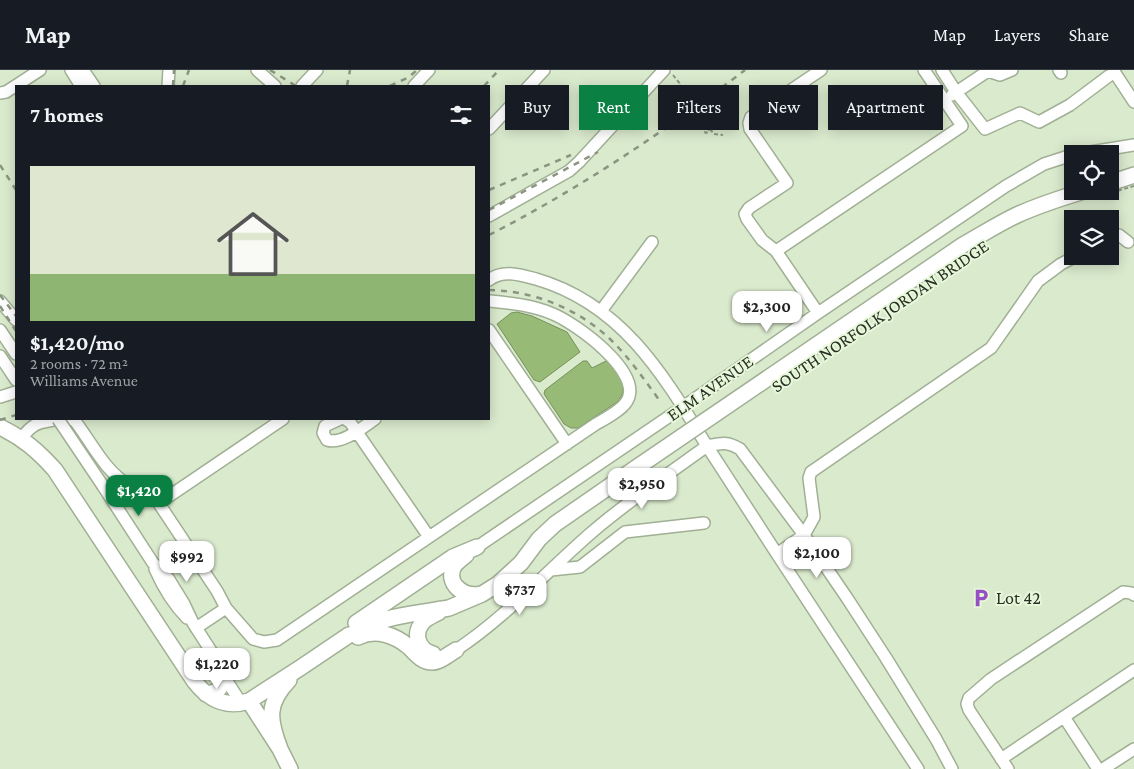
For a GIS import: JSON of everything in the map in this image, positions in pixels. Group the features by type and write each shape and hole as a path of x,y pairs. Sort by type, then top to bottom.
{"main road":[{"path":"1119,180 1134,176"},
{"name":"SOUTH NORFOLK JORDAN BRIDGE","path":"486,592 514,570 539,539 555,524 963,246 1017,215 1038,206 1065,200"},
{"path":"0,427 22,439 41,454 55,470 195,682 206,694 228,704 245,702 300,668 352,633 453,557 477,547"},
{"path":"477,547 455,565 452,576 455,584 462,592 470,595 486,592"},
{"path":"456,650 443,655 424,651 418,640 419,630 423,622 436,614 486,592"},
{"path":"316,657 341,647 352,633 375,622 449,608"},
{"path":"399,617 402,634 409,647"},
{"path":"352,633 382,634 396,638 422,659 431,662 440,660 456,650"},
{"path":"290,769 280,749 271,717 273,705 281,688 300,668"},
{"path":"206,694 217,692 222,686 222,671"},
{"path":"245,702 280,749"},
{"path":"245,702 279,769"}],"street":[{"path":"17,85 40,70"},
{"path":"70,70 80,85"},
{"path":"83,70 93,85"},
{"path":"168,85 169,70"},
{"path":"257,70 274,85"},
{"path":"303,85 317,70"},
{"path":"415,85 429,70"},
{"path":"490,128 544,70"},
{"path":"490,215 569,171 664,70"},
{"path":"818,313 776,251 762,240 747,219 746,212 749,208 787,183 750,129 749,120 753,115 822,70"},
{"path":"776,251 962,126 924,70"},
{"path":"942,70 956,92 985,129 1020,113 1039,122 1070,105 1113,71 1134,102"},
{"path":"944,100 987,70 1000,75 1012,70"},
{"path":"0,93 6,92 15,86"},
{"path":"1119,147 1134,145"},
{"name":"ELM AVENUE","path":"477,547 1006,186 1044,164 1064,158"},
{"path":"1119,235 1128,242"},
{"path":"601,311 652,242"},
{"path":"777,554 804,535 814,517 809,478 811,472 991,348 1038,281 1064,263"},
{"path":"490,278 505,273 532,278 566,290 611,318 633,340 683,407 918,769"},
{"path":"71,420 78,425 107,467 132,488 148,490 150,492 217,591 226,608 254,639 264,642 276,640 623,406 627,401 630,390 625,376 612,357 582,331 551,313 523,305 490,300"},
{"path":"0,301 15,319"},
{"path":"0,330 15,352"},
{"path":"490,331 567,444"},
{"path":"0,356 15,378"},
{"path":"0,397 15,392"},
{"path":"22,439 28,430 35,425 55,420"},
{"path":"60,420 153,563 168,578 222,671 245,702"},
{"path":"159,503 282,420"},
{"path":"338,420 325,426 323,433 327,440 333,442 340,440 374,420"},
{"path":"347,420 350,422 429,537"},
{"path":"456,650 519,600 599,526 630,502 707,446 724,443 733,445 740,449 804,535 886,658 936,739 952,769"},
{"path":"551,570 580,567 624,532 704,523"},
{"path":"1134,595 1123,592 991,679 969,698 967,704 1004,764 1064,717 1134,670"},
{"path":"195,625 226,608"},
{"path":"1064,717 1098,769"},
{"path":"1103,769 1134,749"}],"path":[{"path":"678,80 681,84 676,88 677,90 683,86 711,128 704,132 706,133 711,130 714,134 723,135"},
{"path":"1119,189 1134,186"}],"shaded area":[{"path":"517,312 532,316 567,332 580,352 540,382 534,380 497,324 511,313"},
{"path":"583,361 587,361 592,368 606,361 609,363 622,382 623,391 617,402 578,428 571,428 564,424 544,394 545,390"}],"railway":[{"path":"173,85 174,70"},
{"path":"183,85 189,70"},
{"path":"270,70 294,85"},
{"path":"347,85 350,70"},
{"path":"392,85 409,77 417,70"},
{"path":"485,85 499,70"},
{"path":"490,234 556,199 620,159 745,70"},
{"path":"490,209 598,152"},
{"path":"490,190 571,155"},
{"path":"0,165 15,188"},
{"path":"490,290 525,294 559,305 575,313 604,334 623,352 660,401"},
{"path":"0,295 15,315"},
{"path":"0,306 15,329"},
{"path":"0,420 15,415"}],"place":[{"name":"Lot 42","path":"981,598"}]}
